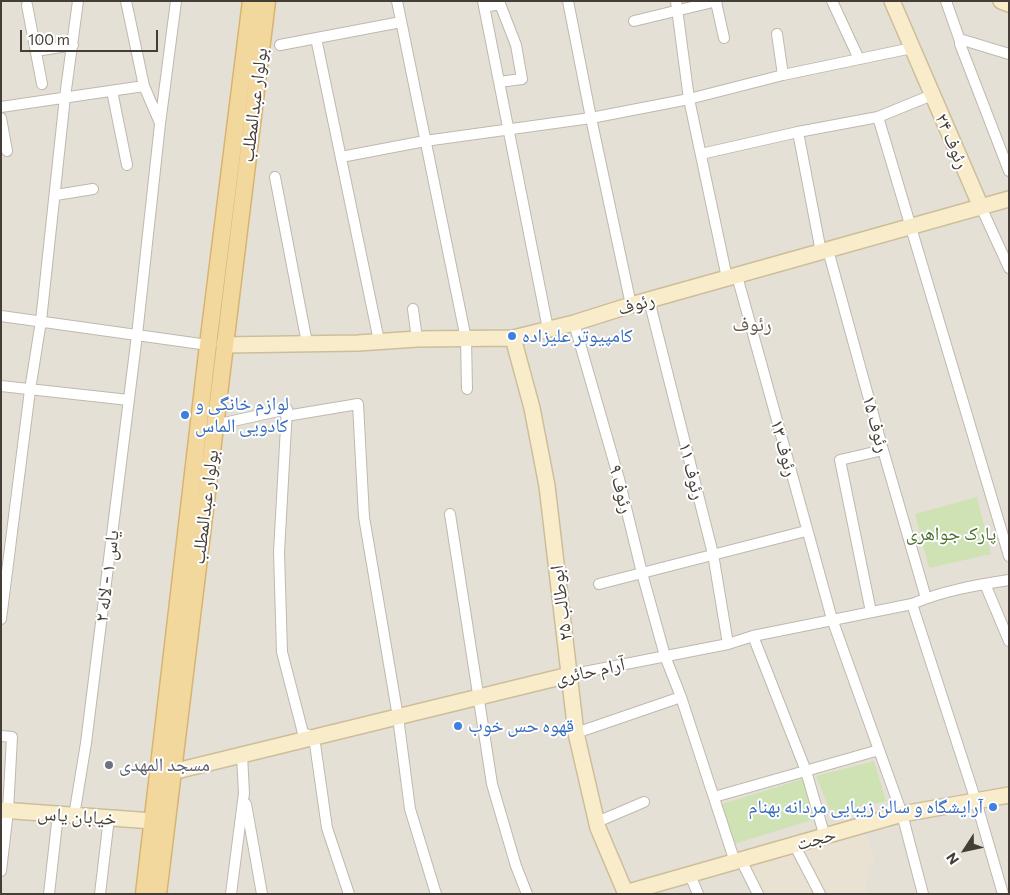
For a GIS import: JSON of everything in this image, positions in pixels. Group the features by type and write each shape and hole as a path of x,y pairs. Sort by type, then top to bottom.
{"main road":[{"name":"بولوار عبدالمطلب","path":"158,894 215,425 216,345 251,1"},
{"name":"بولوار عبدالمطلب","path":"144,894 216,345 267,1"}],"street":[{"path":"1,619 30,390 41,321 65,97 78,1"},
{"path":"126,1 144,86 160,124"},
{"name":"یاس ۱ - لاله ۲","path":"74,816 86,743 129,400 160,124 176,1"},
{"path":"397,1 466,339 467,389"},
{"path":"568,1 631,305"},
{"path":"634,21 676,6 716,1 724,38"},
{"path":"832,1 859,59"},
{"name":"رئوف ۲۴","path":"892,1 981,207"},
{"path":"946,1 960,44 1009,171"},
{"path":"1000,1 1009,4"},
{"path":"498,82 522,79 516,44 500,4 483,4 498,82 548,329"},
{"path":"27,5 42,84"},
{"name":"رئوف ۱۳","path":"676,6 689,99 732,277 832,619 902,814 923,894"},
{"path":"280,45 401,22"},
{"path":"776,34 783,75"},
{"path":"316,38 379,341"},
{"path":"960,41 963,40 1009,54"},
{"path":"36,51 73,45"},
{"path":"341,157 425,141 591,118 689,99 783,75 912,48"},
{"path":"1,107 144,86"},
{"path":"112,91 127,165"},
{"path":"701,154 798,132 878,117 932,95"},
{"path":"878,117 1009,556"},
{"path":"1,118 7,151"},
{"name":"رئوف ۱۵","path":"798,132 825,251 926,598"},
{"path":"275,177 307,343"},
{"path":"56,195 93,188"},
{"name":"رئوف","path":"216,345 513,338 574,323 648,300 1009,199"},
{"path":"981,207 1009,268"},
{"name":"رئوف ۱۱","path":"648,300 712,554 728,644"},
{"path":"413,309 417,339"},
{"path":"1,316 216,345"},
{"name":"رئوف ۹","path":"574,323 619,479 665,656 738,861 758,894"},
{"name":"ابوطالب ۲۵","path":"513,338 532,408 547,486 576,733 597,822 625,893"},
{"path":"1,386 129,400"},
{"path":"215,425 358,404 364,517 398,717 410,809 436,894"},
{"path":"287,413 279,552 282,652 303,733 314,738 327,828 349,894"},
{"path":"871,612 840,460 883,450"},
{"path":"450,514 492,784 516,866 527,894"},
{"path":"599,584 806,531"},
{"name":"آرام حائری","path":"172,772 569,675 728,644 753,636 912,604 926,598 1009,580"},
{"path":"985,584 1009,641"},
{"path":"912,604 976,801 1003,894"},
{"path":"753,636 806,771 825,836"},
{"path":"576,733 681,698"},
{"path":"1,736 12,737 1,871"},
{"path":"714,797 880,750"},
{"path":"242,755 244,793 262,894"},
{"path":"231,894 244,793"},
{"name":"حجت","path":"625,893 902,814 1009,795"},
{"path":"597,822 644,802"},
{"name":"خیابان یاس","path":"5,811 153,821"},
{"path":"49,894 58,814"},
{"path":"100,894 108,818"},
{"path":"795,846 820,894"},
{"path":"690,875 698,894"}],"shaded area":[{"path":"1,1 1009,1 1009,894 1,894"},
{"path":"865,831 875,859 867,874 867,894 829,894 802,848"},
{"path":"793,852 813,894 762,894 747,862"}],"green space":[{"name":"پارک جواهری","path":"977,497 991,554 929,568 915,514"},
{"path":"874,761 886,801 831,813 816,776"},
{"path":"803,779 815,819 734,844 722,804"}],"place":[{"name":"کامپیوتر علیزاده","path":"512,336"},
{"name":"لوازم خانگی و کادویی الماس","path":"185,415"},
{"name":"قهوه حس خوب","path":"458,726"},
{"name":"مسجد المهدی","path":"109,765"},
{"name":"آرایشگاه و سالن زیبایی مردانه بهنام","path":"993,807"}],"district":[{"name":"رئوف","path":"752,324"}]}
